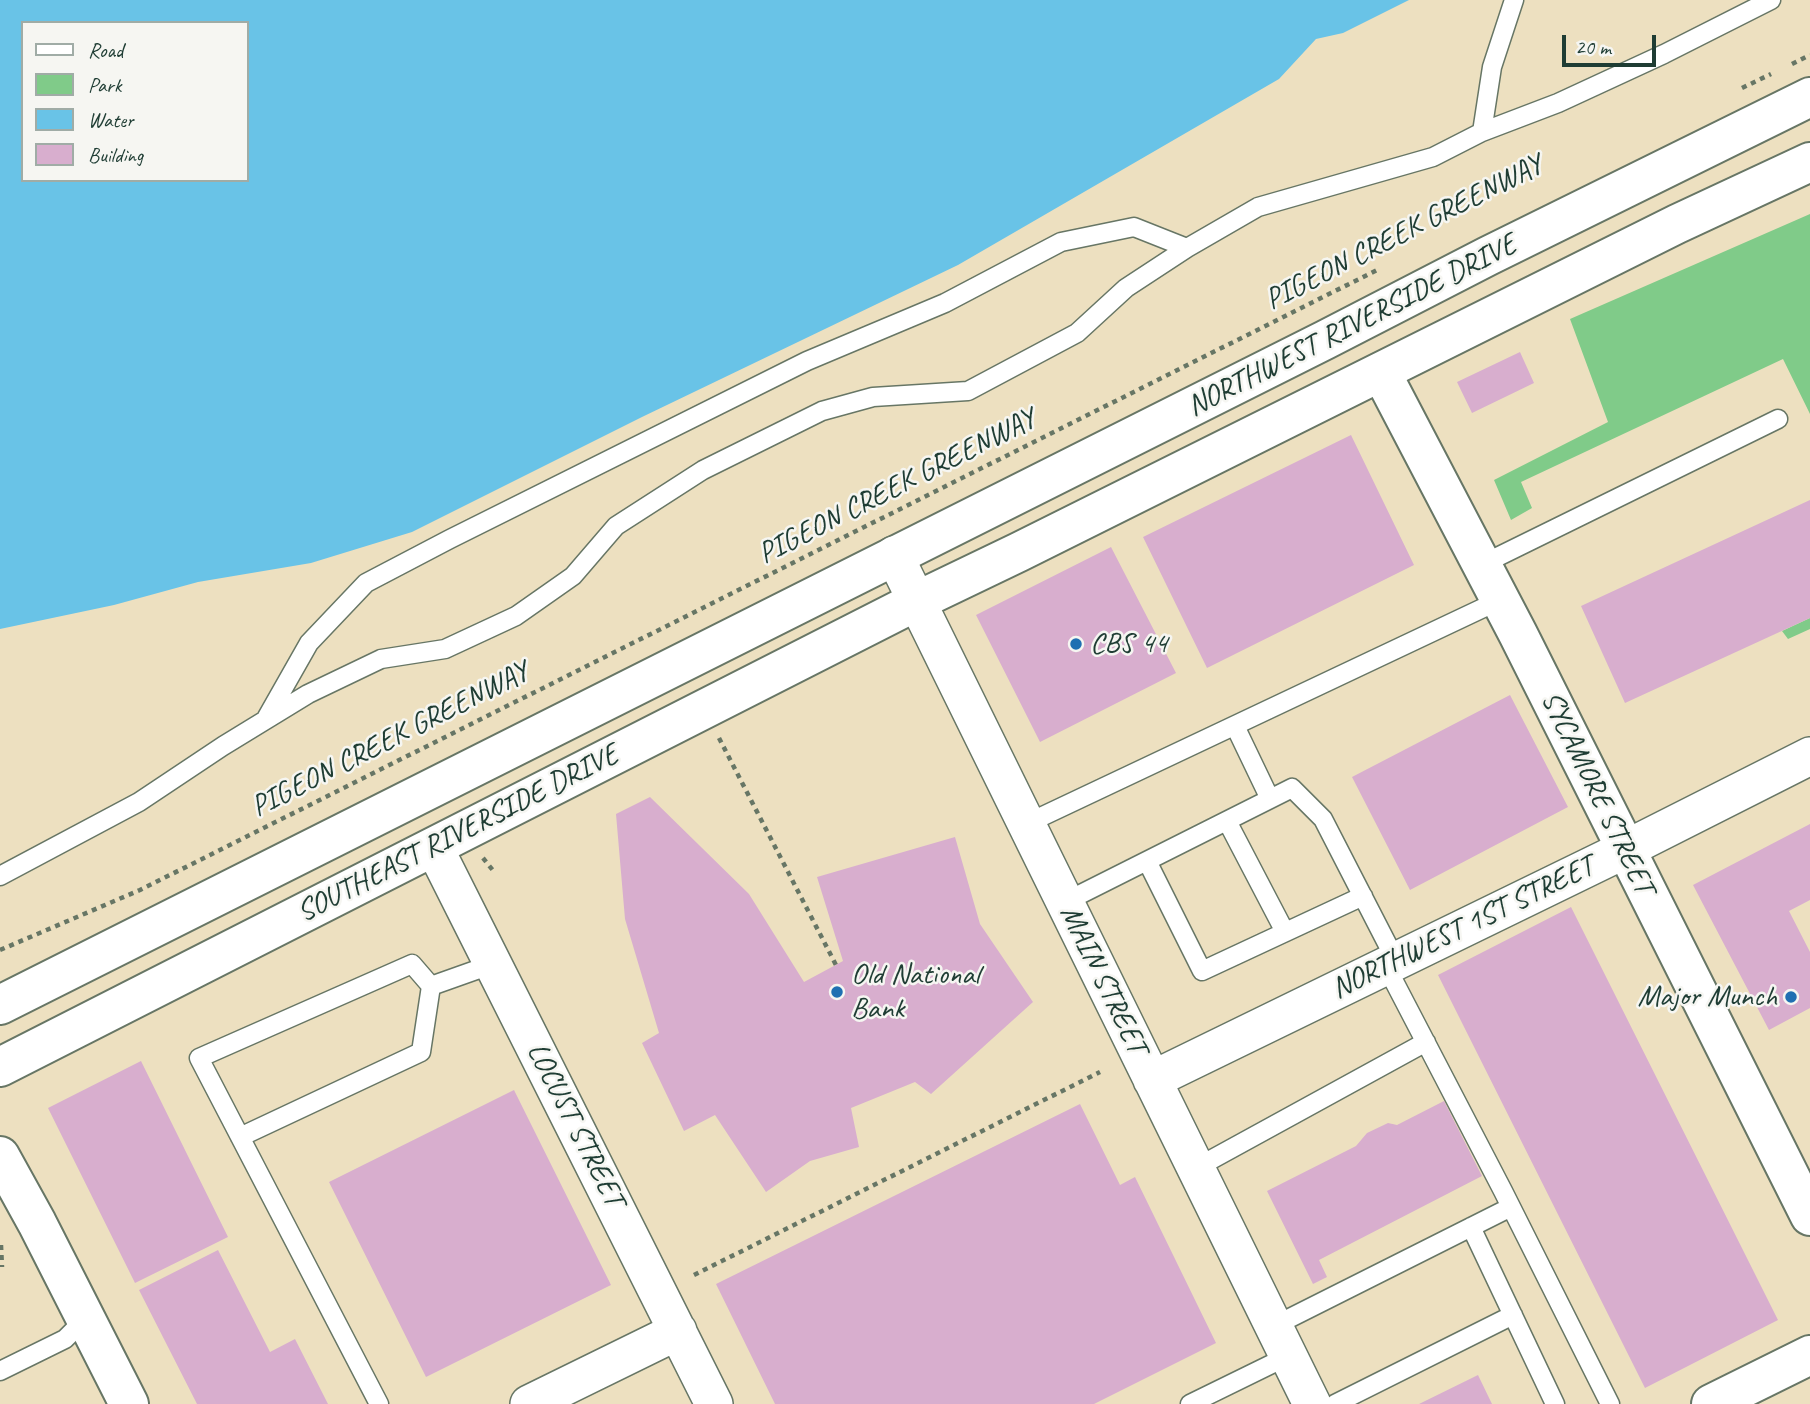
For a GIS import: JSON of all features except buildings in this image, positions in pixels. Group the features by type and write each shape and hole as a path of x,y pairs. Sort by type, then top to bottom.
{"main road":[{"name":"NORTHWEST RIVERSIDE DRIVE","path":"894,555 1810,97"},
{"name":"NORTHWEST RIVERSIDE DRIVE","path":"917,601 1677,223 1810,162"},
{"name":"SYCAMORE STREET","path":"1381,372 1500,600 1810,1216"},
{"name":"SOUTHEAST RIVERSIDE DRIVE","path":"0,1005 894,555"},
{"name":"SOUTHEAST RIVERSIDE DRIVE","path":"0,1067 917,601"},
{"path":"0,1156 130,1404"},
{"path":"1711,1404 1810,1356"}],"street":[{"name":"MAIN STREET","path":"894,555 1312,1404"},
{"name":"NORTHWEST 1ST STREET","path":"1152,1080 1624,850 1810,756"},
{"name":"LOCUST STREET","path":"435,847 715,1404"},
{"path":"529,1404 678,1331"}],"lane":[{"path":"1482,132 1492,67 1514,0"},
{"path":"0,876 139,802 308,694 381,659 445,649 516,616 573,576 616,526 703,470 822,411 873,397 968,391 1077,333 1126,288 1187,248 1258,207 1433,157 1482,132 1558,103 1664,54 1771,0"},
{"path":"266,719 309,643 366,583 450,539 807,361 945,303 1061,242 1134,226 1187,248"},
{"path":"1481,565 1778,419"},
{"path":"1026,824 1500,600"},
{"path":"1235,726 1270,799"},
{"path":"1065,902 1292,788 1323,819 1363,896 1426,1042 1610,1404"},
{"path":"1227,821 1285,932"},
{"path":"1147,861 1202,971 1363,896"},
{"path":"240,1137 421,1052 431,986 412,964 199,1058 240,1137 379,1404"},
{"path":"431,986 493,964"},
{"path":"1196,1168 1426,1042"},
{"path":"1190,1404 1281,1341 1471,1227 1511,1207"},
{"path":"1471,1227 1555,1404"},
{"path":"1335,1404 1513,1315"},
{"path":"0,1371 65,1339 91,1331"},
{"path":"37,1352 71,1349 91,1331"}],"path":[{"path":"1787,66 1810,55"},
{"path":"1732,93 1776,71"},
{"name":"PIGEON CREEK GREENWAY","path":"0,950 140,890 1384,267"},
{"path":"716,731 836,965"},
{"path":"694,1275 1100,1072"},
{"path":"1,1245 2,1267"}],"green space":[{"path":"1810,214 1810,414 1783,359 1521,482 1532,508 1511,520 1494,480 1608,422 1570,319"},
{"path":"1810,618 1810,629 1788,639 1782,631"}],"water":[{"path":"0,0 1409,0 1343,33 1316,39 1279,79 958,265 642,417 412,532 311,563 198,582 114,605 0,629"}],"place":[{"name":"CBS 44","path":"1076,644"},
{"name":"Old National Bank","path":"837,992"},
{"name":"Major Munch","path":"1791,997"}]}
